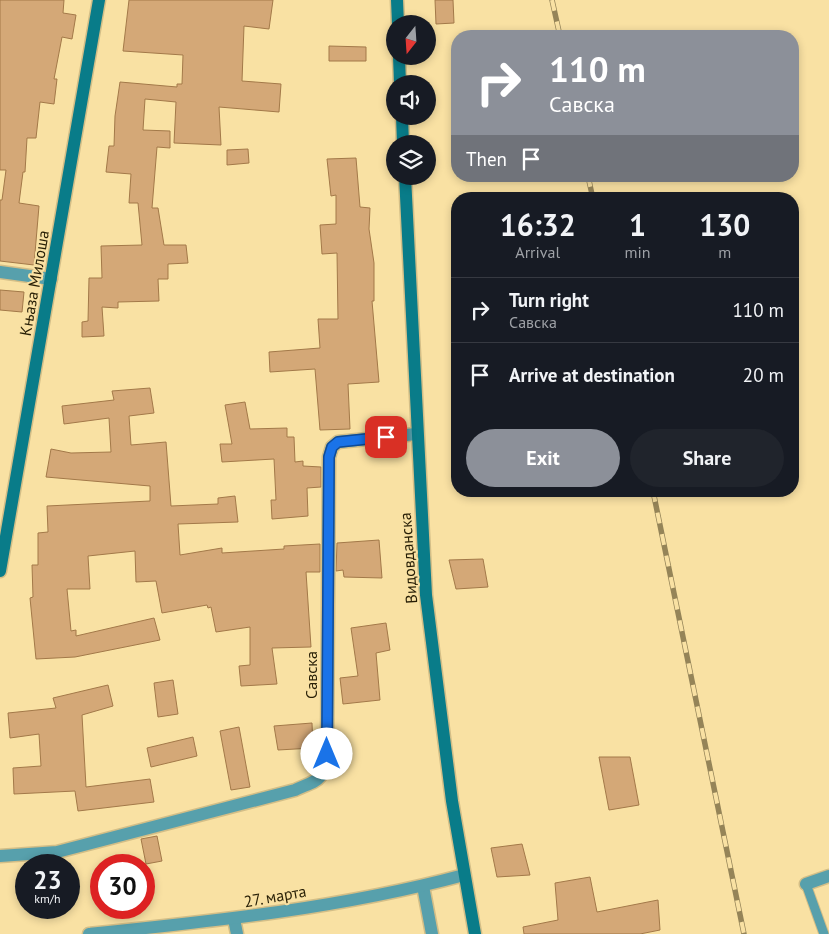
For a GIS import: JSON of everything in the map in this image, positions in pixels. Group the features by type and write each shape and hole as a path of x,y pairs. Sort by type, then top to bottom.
{"main road":[{"name":"Књаза Милоша","path":"0,571 99,0"},
{"path":"396,0 397,15"},
{"name":"Видовданска","path":"405,185 416,434 426,594 452,802 475,934"}],"street":[{"path":"0,272 51,278"},
{"name":"Савска","path":"0,856 57,852 295,790 325,773 327,754 329,457 332,447 338,442 416,434"},
{"name":"27. марта","path":"89,934 234,919 423,886 464,875"},
{"path":"806,884 829,876"},
{"path":"423,886 432,934"},
{"path":"234,919 236,934"}],"lane":[{"path":"806,884 824,934"}],"building":[{"path":"0,0 64,0 63,13 76,15 72,39 62,37 54,79 57,79 54,104 40,102 36,138 27,138 25,172 23,172 19,203 39,206 34,265 0,261 0,200 2,200 6,170 0,170"},
{"path":"129,0 273,0 269,29 244,26 242,81 281,84 279,112 219,107 221,145 174,143 176,102 145,99 143,130 170,131 170,148 157,147 152,208 158,208 164,245 186,245 188,263 168,264 168,279 158,279 159,301 118,302 118,308 102,307 104,336 82,337 82,322 88,321 89,278 102,278 101,246 142,245 138,203 129,203 131,174 106,172 109,146 114,146 115,116 120,82 177,87 177,84 182,84 183,55 123,51"},
{"path":"435,0 453,0 454,23 436,24"},
{"path":"329,46 366,47 366,61 329,61"},
{"path":"248,149 249,163 227,165 227,150"},
{"path":"356,158 360,207 370,208 369,229 374,263 374,301 372,301 379,382 348,384 350,429 320,430 315,369 270,372 269,352 320,348 318,319 338,319 337,253 322,254 320,225 336,224 336,195 331,196 327,159"},
{"path":"0,290 24,292 22,312 0,310"},
{"path":"150,388 154,413 129,416 131,445 166,442 171,506 218,504 218,498 235,496 238,522 178,524 180,555 222,548 222,553 284,549 284,546 320,544 320,572 306,572 311,647 272,648 277,684 241,686 239,666 250,665 250,627 216,632 211,607 208,608 207,605 162,613 156,581 136,582 135,551 88,556 90,589 67,589 71,631 76,630 76,636 154,618 160,640 75,657 36,659 30,598 33,597 32,565 38,565 38,533 48,532 47,506 150,501 150,486 46,477 51,449 71,453 111,452 109,418 64,424 62,406 114,400 112,391"},
{"path":"245,402 250,429 287,428 287,437 294,437 295,462 303,461 303,466 321,467 321,487 307,488 308,516 272,519 271,500 276,500 274,459 222,462 220,444 232,444 225,405"},
{"path":"379,540 382,578 344,577 343,570 336,571 337,543"},
{"path":"483,559 488,587 456,589 449,560"},
{"path":"386,623 390,650 376,653 380,700 343,704 340,678 358,676 351,628"},
{"path":"173,680 178,714 158,717 154,683"},
{"path":"108,685 113,706 82,715 86,787 150,779 154,802 78,811 75,791 14,794 13,768 41,766 39,734 10,738 8,713 56,708 53,698"},
{"path":"312,723 313,748 278,750 274,726"},
{"path":"239,727 250,787 231,790 220,731"},
{"path":"193,737 197,756 151,767 147,748"},
{"path":"599,757 630,757 639,805 609,810"},
{"path":"157,836 162,861 155,862 155,854 144,854 141,839"},
{"path":"522,844 530,875 497,877 491,848"},
{"path":"590,877 597,912 658,900 660,930 640,934 524,934 523,927 558,920 555,883"}],"railway":[{"path":"552,0 559,30"},
{"path":"589,182 591,192"},
{"path":"654,497 744,934"}],"route":[{"path":"327,754 329,457 332,447 338,442 386,437"}]}
